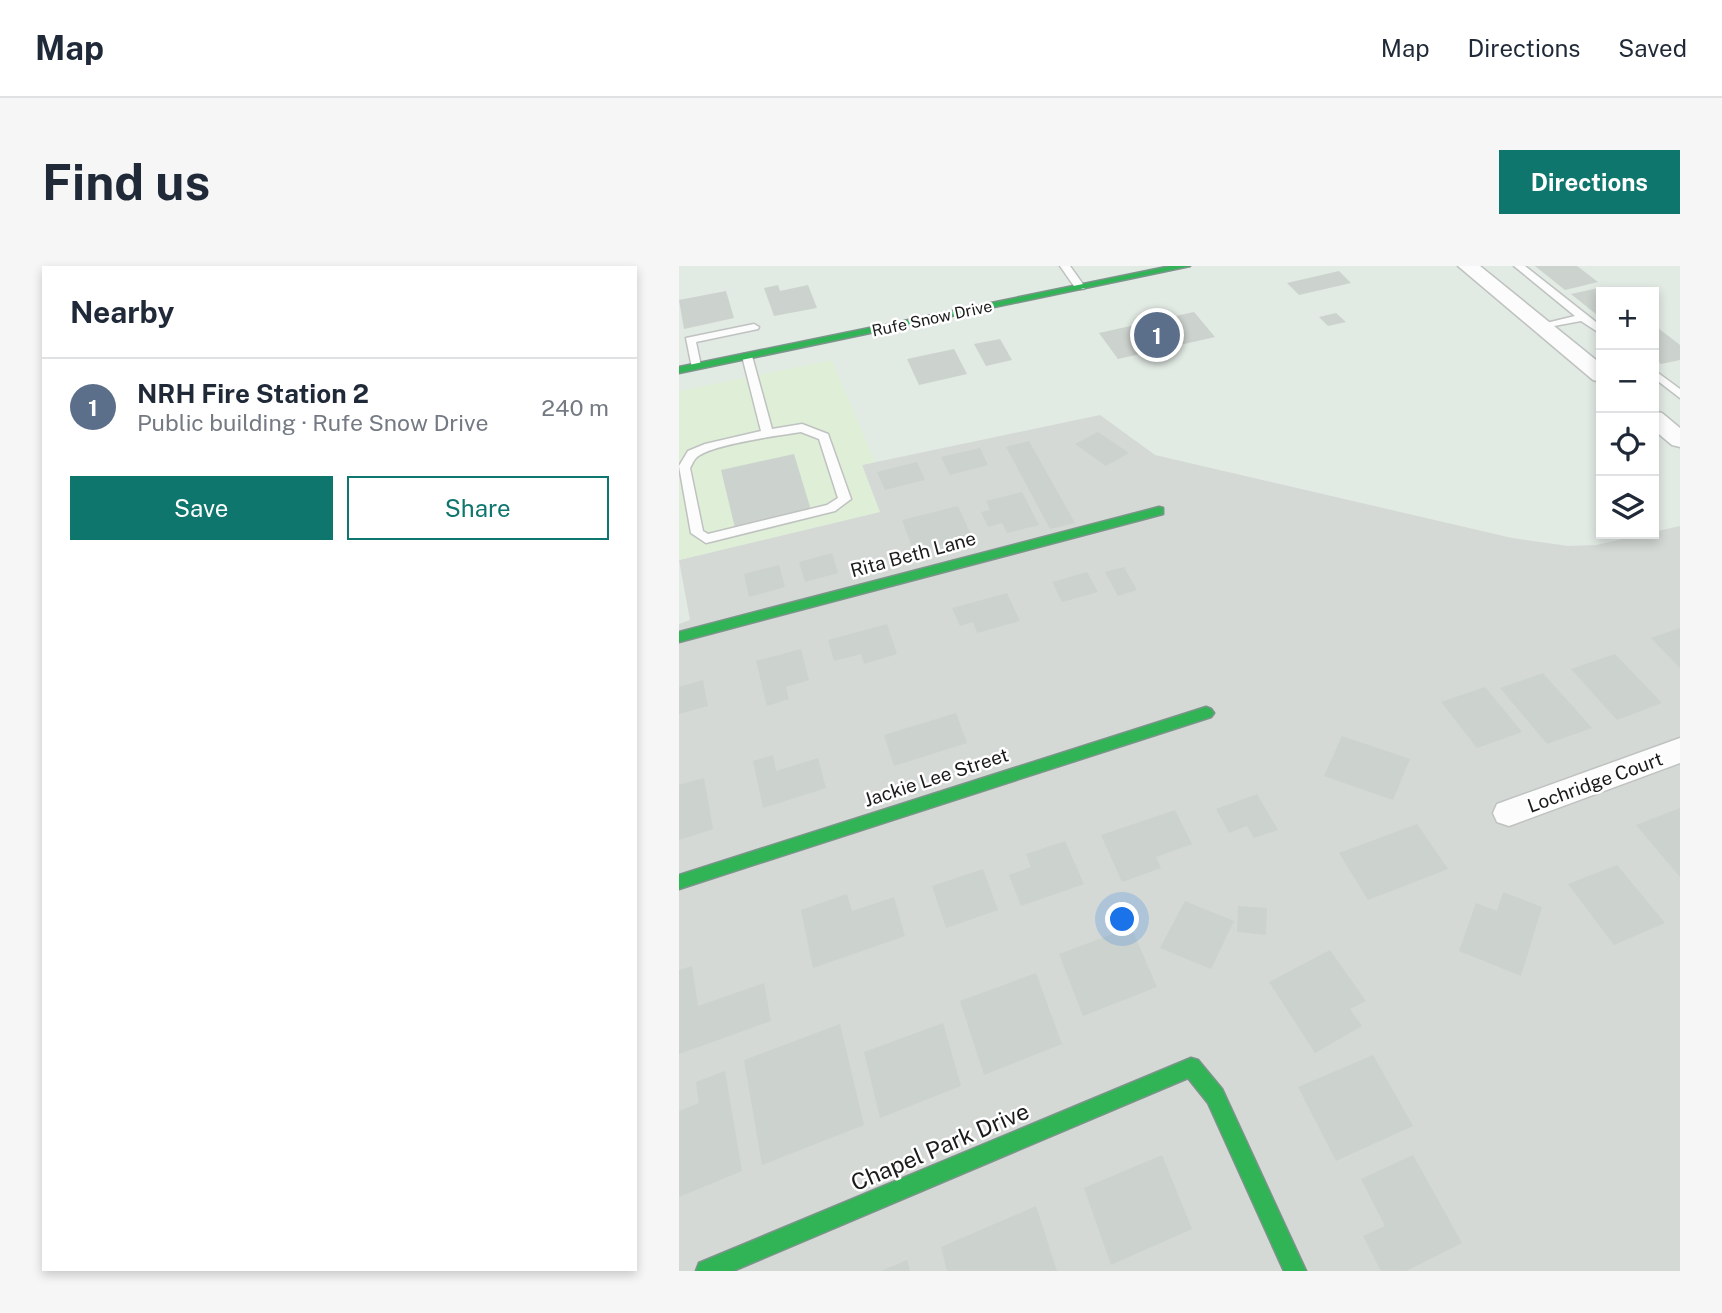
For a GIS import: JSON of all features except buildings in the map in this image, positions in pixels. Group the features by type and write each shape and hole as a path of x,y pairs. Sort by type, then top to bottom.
{"street":[{"name":"Rufe Snow Drive","path":"679,370 1185,266"},
{"path":"1468,266 1596,371"},
{"path":"1659,422 1680,440"},
{"name":"Rita Beth Lane","path":"679,637 1159,511"},
{"name":"Jackie Lee Street","path":"679,882 1206,713"},
{"name":"Lochridge Court","path":"1509,813 1680,750"},
{"name":"Chapel Park Drive","path":"707,1271 1191,1068 1215,1096 1291,1270"}],"lane":[{"path":"1065,266 1080,288"},
{"path":"1519,266 1596,327"},
{"path":"1542,327 1583,317"},
{"path":"696,366 689,340 754,327"},
{"path":"747,356 767,433"},
{"path":"1659,377 1680,395"},
{"path":"802,428 824,437 845,499 831,508 706,539 697,533 684,468 692,454 767,433 802,428"}],"shaded area":[{"path":"832,360 875,462 862,465 880,512 679,560 679,391"},
{"path":"1100,415 1155,455 1512,538 1568,546 1596,545 1623,539 1659,539 1659,531 1680,526 1680,1271 679,1271 679,624 690,620 679,560 879,512 862,465"}],"traffic: fast":[{"path":"679,370 1185,266"},
{"path":"679,637 1159,511"},
{"path":"679,882 1206,713"},
{"path":"707,1271 1191,1067 1215,1096 1295,1271"}],"place":[{"name":"NRH Fire Station 2","path":"1157,335"}]}
